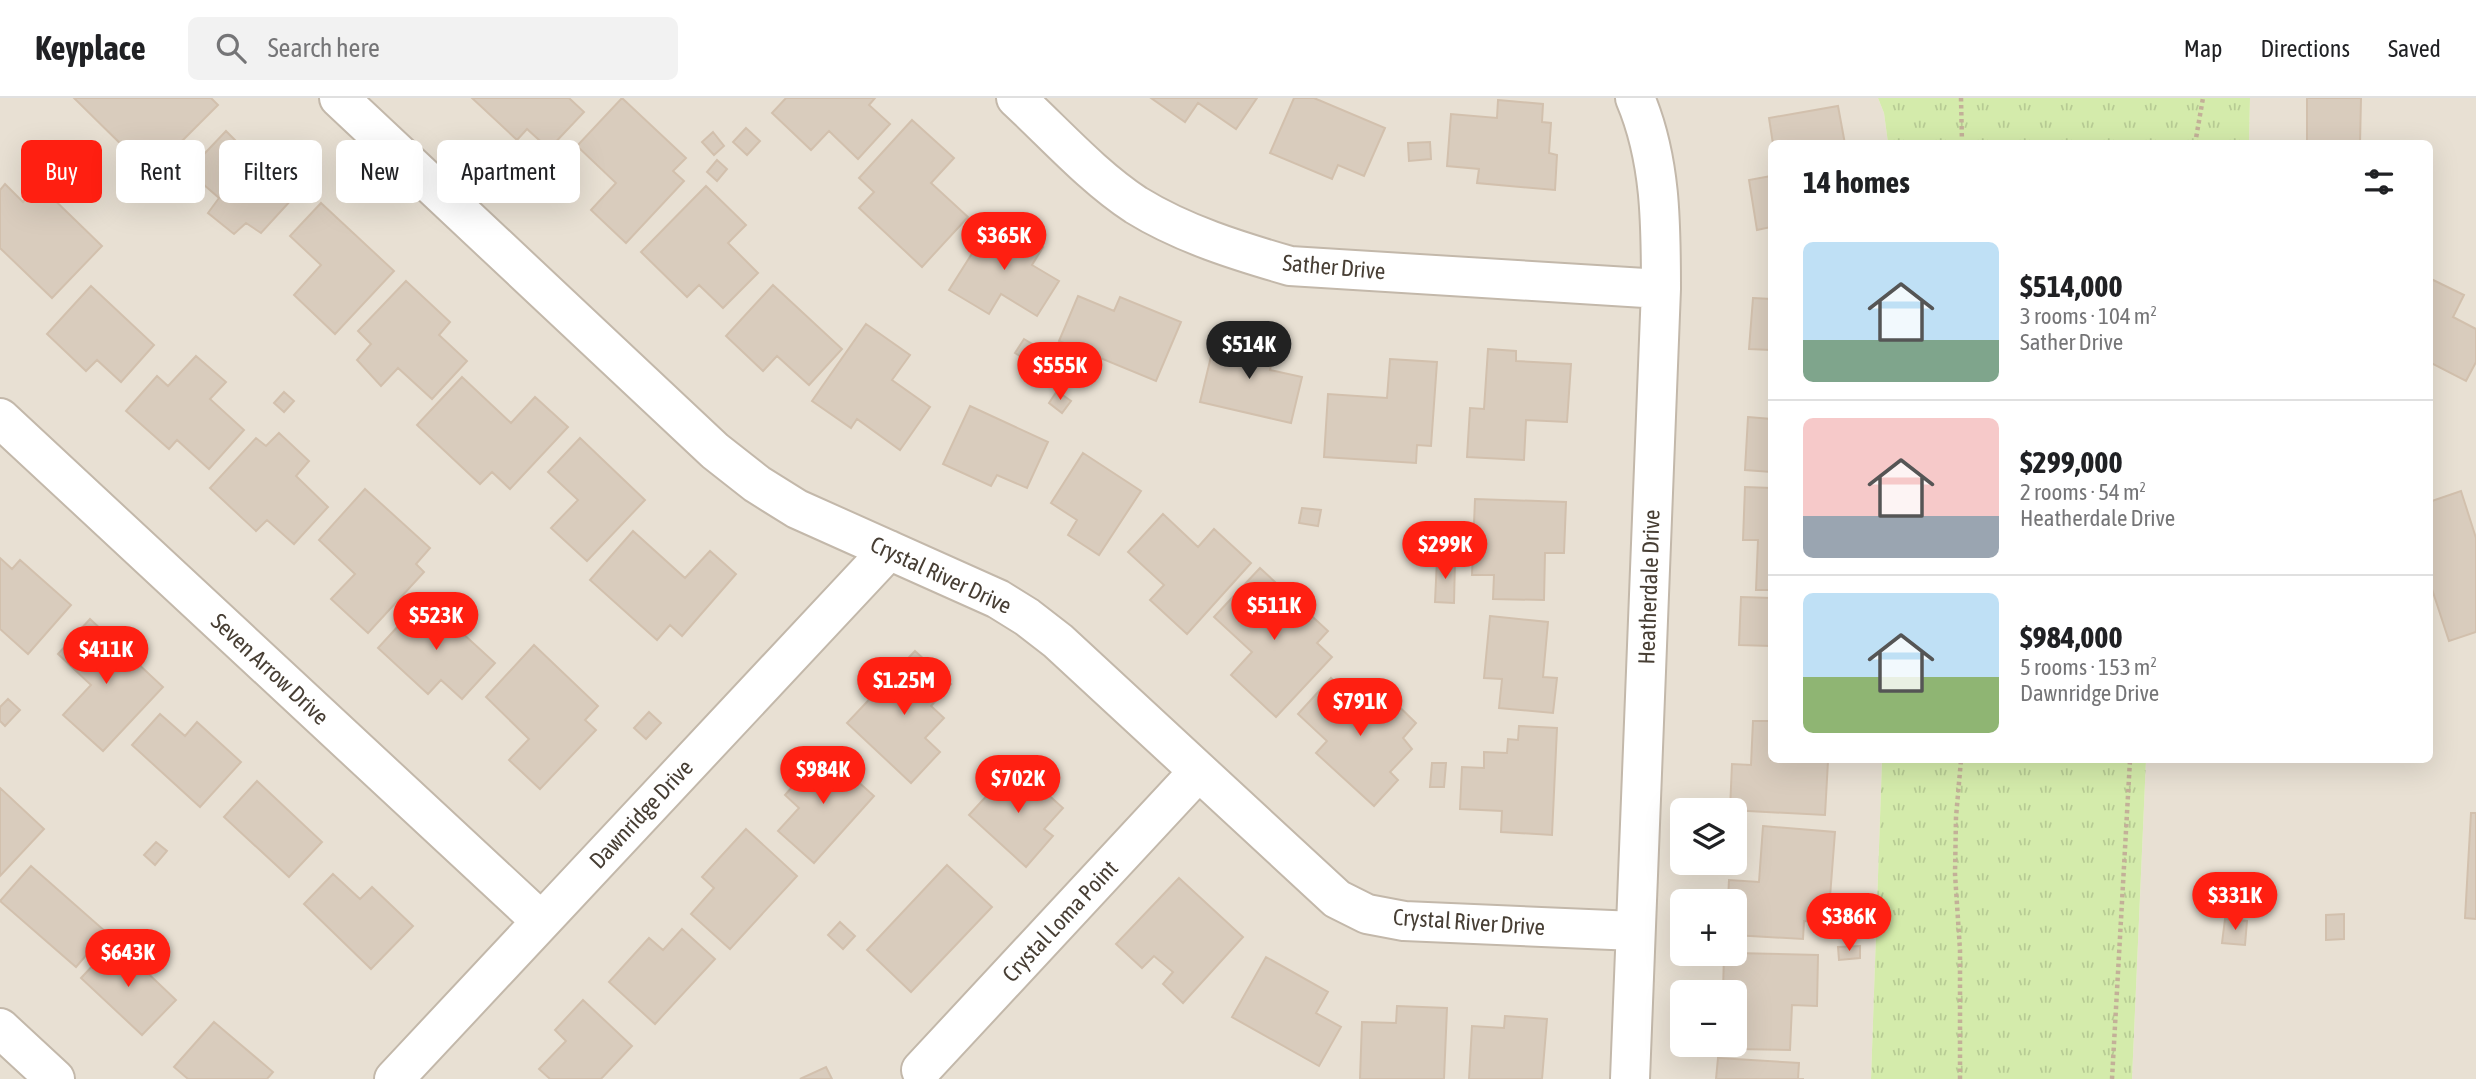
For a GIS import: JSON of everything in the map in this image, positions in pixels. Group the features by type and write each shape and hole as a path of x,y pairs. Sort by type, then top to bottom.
{"street":[{"name":"Crystal River Drive","path":"340,98 715,451 757,484 797,509 966,583 1027,617 1058,641 1337,899 1367,914 1404,921 1635,931"},
{"name":"Sather Drive","path":"1016,98 1099,175 1137,205 1190,232 1237,251 1290,266 1661,289"},
{"name":"Heatherdale Drive","path":"1630,1079 1661,289 1661,221 1654,164 1642,113 1635,98"},
{"name":"Seven Arrow Drive","path":"0,418 541,921"},
{"name":"Dawnridge Drive","path":"394,1079 888,550"},
{"name":"Crystal Loma Point","path":"921,1070 1198,772"},
{"path":"0,1028 55,1079"}],"path":[{"path":"1961,98 1962,140"},
{"path":"2196,140 2203,98"},
{"path":"1959,1079 1960,950 1955,874 1961,763"},
{"path":"2112,1079 2130,763"}],"shaded area":[{"path":"0,98 1878,98 1884,113 1888,140 1768,140 1768,763 1882,763 1871,1079 0,1079"},
{"path":"2250,98 2476,98 2476,1079 2132,1079 2146,763 2433,763 2433,140 2249,140"}],"green space":[{"path":"1878,98 2250,98 2249,140 1888,140 1884,113"},
{"path":"1882,763 2146,763 2132,1079 1871,1079"}],"building":[{"path":"74,98 211,98 218,105 183,140 117,140"},
{"path":"472,98 569,98 584,112 558,140 539,140 527,129 517,140"},
{"path":"622,98 686,158 673,171 684,181 626,243 591,210 616,183 580,149 580,143"},
{"path":"786,98 875,98 869,105 890,124 858,159 829,131 811,150 772,113"},
{"path":"1151,98 1257,98 1236,129 1198,103 1185,122"},
{"path":"1294,98 1314,98 1385,128 1364,176 1338,165 1332,179 1270,153"},
{"path":"2307,98 2361,98 2360,140 2307,140"},
{"path":"1498,100 1543,104 1542,122 1551,123 1549,153 1557,155 1555,190 1477,183 1479,169 1447,166 1451,114 1497,118"},
{"path":"1838,106 1844,140 1772,140 1769,118"},
{"path":"912,120 954,158 931,183 968,217 922,267 859,208 874,192 859,178"},
{"path":"746,128 760,141 747,155 733,142"},
{"path":"226,131 235,140 219,140 219,198 205,186 205,153"},
{"path":"713,132 724,146 714,155 702,142"},
{"path":"1430,142 1431,159 1409,161 1408,143"},
{"path":"717,160 727,169 717,181 707,172"},
{"path":"1768,177 1768,228 1757,230 1749,180"},
{"path":"5,184 21,203 58,203 102,246 52,298 0,248 0,190"},
{"path":"706,186 746,225 728,243 758,273 723,308 699,285 687,297 641,252"},
{"path":"219,198 219,203 288,203 261,233 246,223 234,234 208,213"},
{"path":"321,203 394,271 335,334 294,295 321,265 290,236"},
{"path":"995,217 1043,247 1032,265 1059,281 1037,316 1001,294 989,314 949,290"},
{"path":"2433,280 2464,295 2453,317 2476,329 2476,362 2466,381 2433,364"},
{"path":"406,281 450,322 439,335 467,361 432,399 398,368 381,386 357,360 371,344 358,331"},
{"path":"773,285 842,349 809,385 777,356 763,371 726,336"},
{"path":"91,286 154,345 121,382 97,360 86,371 47,334"},
{"path":"1078,296 1114,311 1120,297 1181,322 1156,381 1059,341"},
{"path":"1753,298 1768,299 1768,350 1749,349"},
{"path":"866,324 910,355 892,380 930,407 900,450 857,419 851,428 812,401"},
{"path":"1216,336 1274,349 1270,370 1302,377 1291,423 1200,402"},
{"path":"1024,339 1034,345 1025,359 1015,353"},
{"path":"1488,349 1516,351 1516,361 1571,364 1567,422 1526,420 1524,460 1467,457 1470,408 1484,409"},
{"path":"196,356 226,382 210,399 244,430 209,469 177,440 169,449 126,411 157,376 168,386"},
{"path":"1040,359 1052,367 1044,380 1032,372"},
{"path":"1390,359 1437,362 1431,446 1417,445 1416,463 1324,457 1328,394 1387,398"},
{"path":"462,377 511,423 535,397 568,427 510,489 492,472 480,484 417,425"},
{"path":"1057,391 1071,401 1062,413 1049,403"},
{"path":"284,392 294,401 284,412 274,403"},
{"path":"970,406 1048,442 1027,488 997,475 991,486 943,464"},
{"path":"1748,417 1768,419 1768,472 1745,470"},
{"path":"279,433 309,461 296,476 328,507 294,544 267,520 256,531 210,488 256,438 266,446"},
{"path":"580,438 645,500 587,561 551,528 578,500 548,472"},
{"path":"1083,453 1141,491 1099,555 1068,535 1077,520 1051,503"},
{"path":"1745,487 1768,488 1768,590 1756,590 1758,540 1743,540"},
{"path":"365,489 430,548 416,564 424,572 368,633 331,599 355,574 319,540"},
{"path":"2461,491 2476,538 2476,632 2449,641 2433,592 2433,501"},
{"path":"1475,499 1566,502 1564,553 1545,553 1544,600 1493,599 1494,575 1472,575"},
{"path":"1302,508 1321,510 1318,526 1299,523"},
{"path":"1163,514 1198,547 1214,529 1251,563 1187,634 1150,600 1164,585 1128,552"},
{"path":"633,531 685,578 710,551 736,574 682,636 670,625 657,640 590,580"},
{"path":"0,558 12,569 20,560 71,605 28,654 0,629"},
{"path":"1437,559 1455,560 1454,603 1435,602"},
{"path":"1260,568 1328,631 1317,643 1332,657 1276,717 1231,675 1252,652 1214,617"},
{"path":"1741,597 1768,598 1768,646 1739,645"},
{"path":"424,598 495,663 462,699 441,680 428,694 378,648"},
{"path":"1490,616 1548,622 1543,677 1557,678 1553,713 1499,708 1502,679 1484,678"},
{"path":"90,619 163,687 103,751 63,715 91,685 58,654"},
{"path":"534,645 598,706 585,720 596,730 540,789 509,760 529,739 486,697"},
{"path":"915,651 951,684 931,706 944,718 925,738 940,752 911,783 847,723"},
{"path":"1331,678 1366,709 1383,691 1416,723 1403,738 1412,749 1390,772 1398,780 1374,806 1316,753 1327,741 1298,714"},
{"path":"8,699 20,710 5,726 0,721 0,707"},
{"path":"649,712 661,723 646,739 634,728"},
{"path":"160,714 185,736 197,722 241,762 200,807 132,745"},
{"path":"1753,721 1768,721 1768,763 1828,763 1825,815 1747,811 1747,798 1731,798 1732,764 1751,765"},
{"path":"1519,726 1557,728 1552,835 1501,832 1502,811 1460,809 1462,767 1484,768 1484,752 1507,753 1508,739 1518,740"},
{"path":"824,751 874,796 814,863 778,831 799,808 785,795"},
{"path":"1432,763 1446,763 1444,787 1430,787"},
{"path":"1015,765 1063,808 1044,829 1053,836 1026,867 969,815"},
{"path":"257,781 322,842 289,877 224,817"},
{"path":"0,788 44,829 0,876"},
{"path":"2471,813 2476,813 2476,919 2465,918"},
{"path":"1763,826 1835,832 1828,923 1804,921 1803,939 1747,936 1747,889 1729,889 1729,880 1759,882"},
{"path":"746,829 797,876 730,949 691,914 714,888 702,877"},
{"path":"156,842 167,851 155,865 144,855"},
{"path":"947,865 992,907 911,992 867,950"},
{"path":"31,866 106,932 76,967 0,901"},
{"path":"333,874 360,899 372,887 413,926 371,969 304,904"},
{"path":"1179,878 1243,937 1183,1003 1163,984 1173,972 1154,956 1142,968 1116,944"},
{"path":"2344,914 2344,939 2326,940 2326,915"},
{"path":"2225,919 2247,921 2245,945 2222,943"},
{"path":"840,922 855,936 843,949 828,935"},
{"path":"682,929 715,959 655,1024 609,982 649,938 663,950"},
{"path":"115,942 176,1000 142,1035 81,978"},
{"path":"1860,946 1860,958 1839,960 1838,947"},
{"path":"1747,953 1818,955 1817,1006 1792,1005 1790,1050 1747,1049 1747,980 1723,980 1724,966 1747,966"},
{"path":"1266,957 1328,992 1316,1013 1341,1027 1319,1066 1232,1017"},
{"path":"583,1000 632,1046 601,1079 550,1079 539,1069 566,1041 555,1030"},
{"path":"1397,1006 1447,1008 1444,1079 1360,1079 1362,1022 1396,1023"},
{"path":"1505,1016 1547,1019 1542,1079 1469,1079 1472,1026 1504,1028"},
{"path":"214,1022 273,1072 267,1079 188,1079 174,1067"},
{"path":"1718,1058 1799,1063 1798,1079 1716,1079"},
{"path":"826,1067 832,1079 800,1079"}]}
